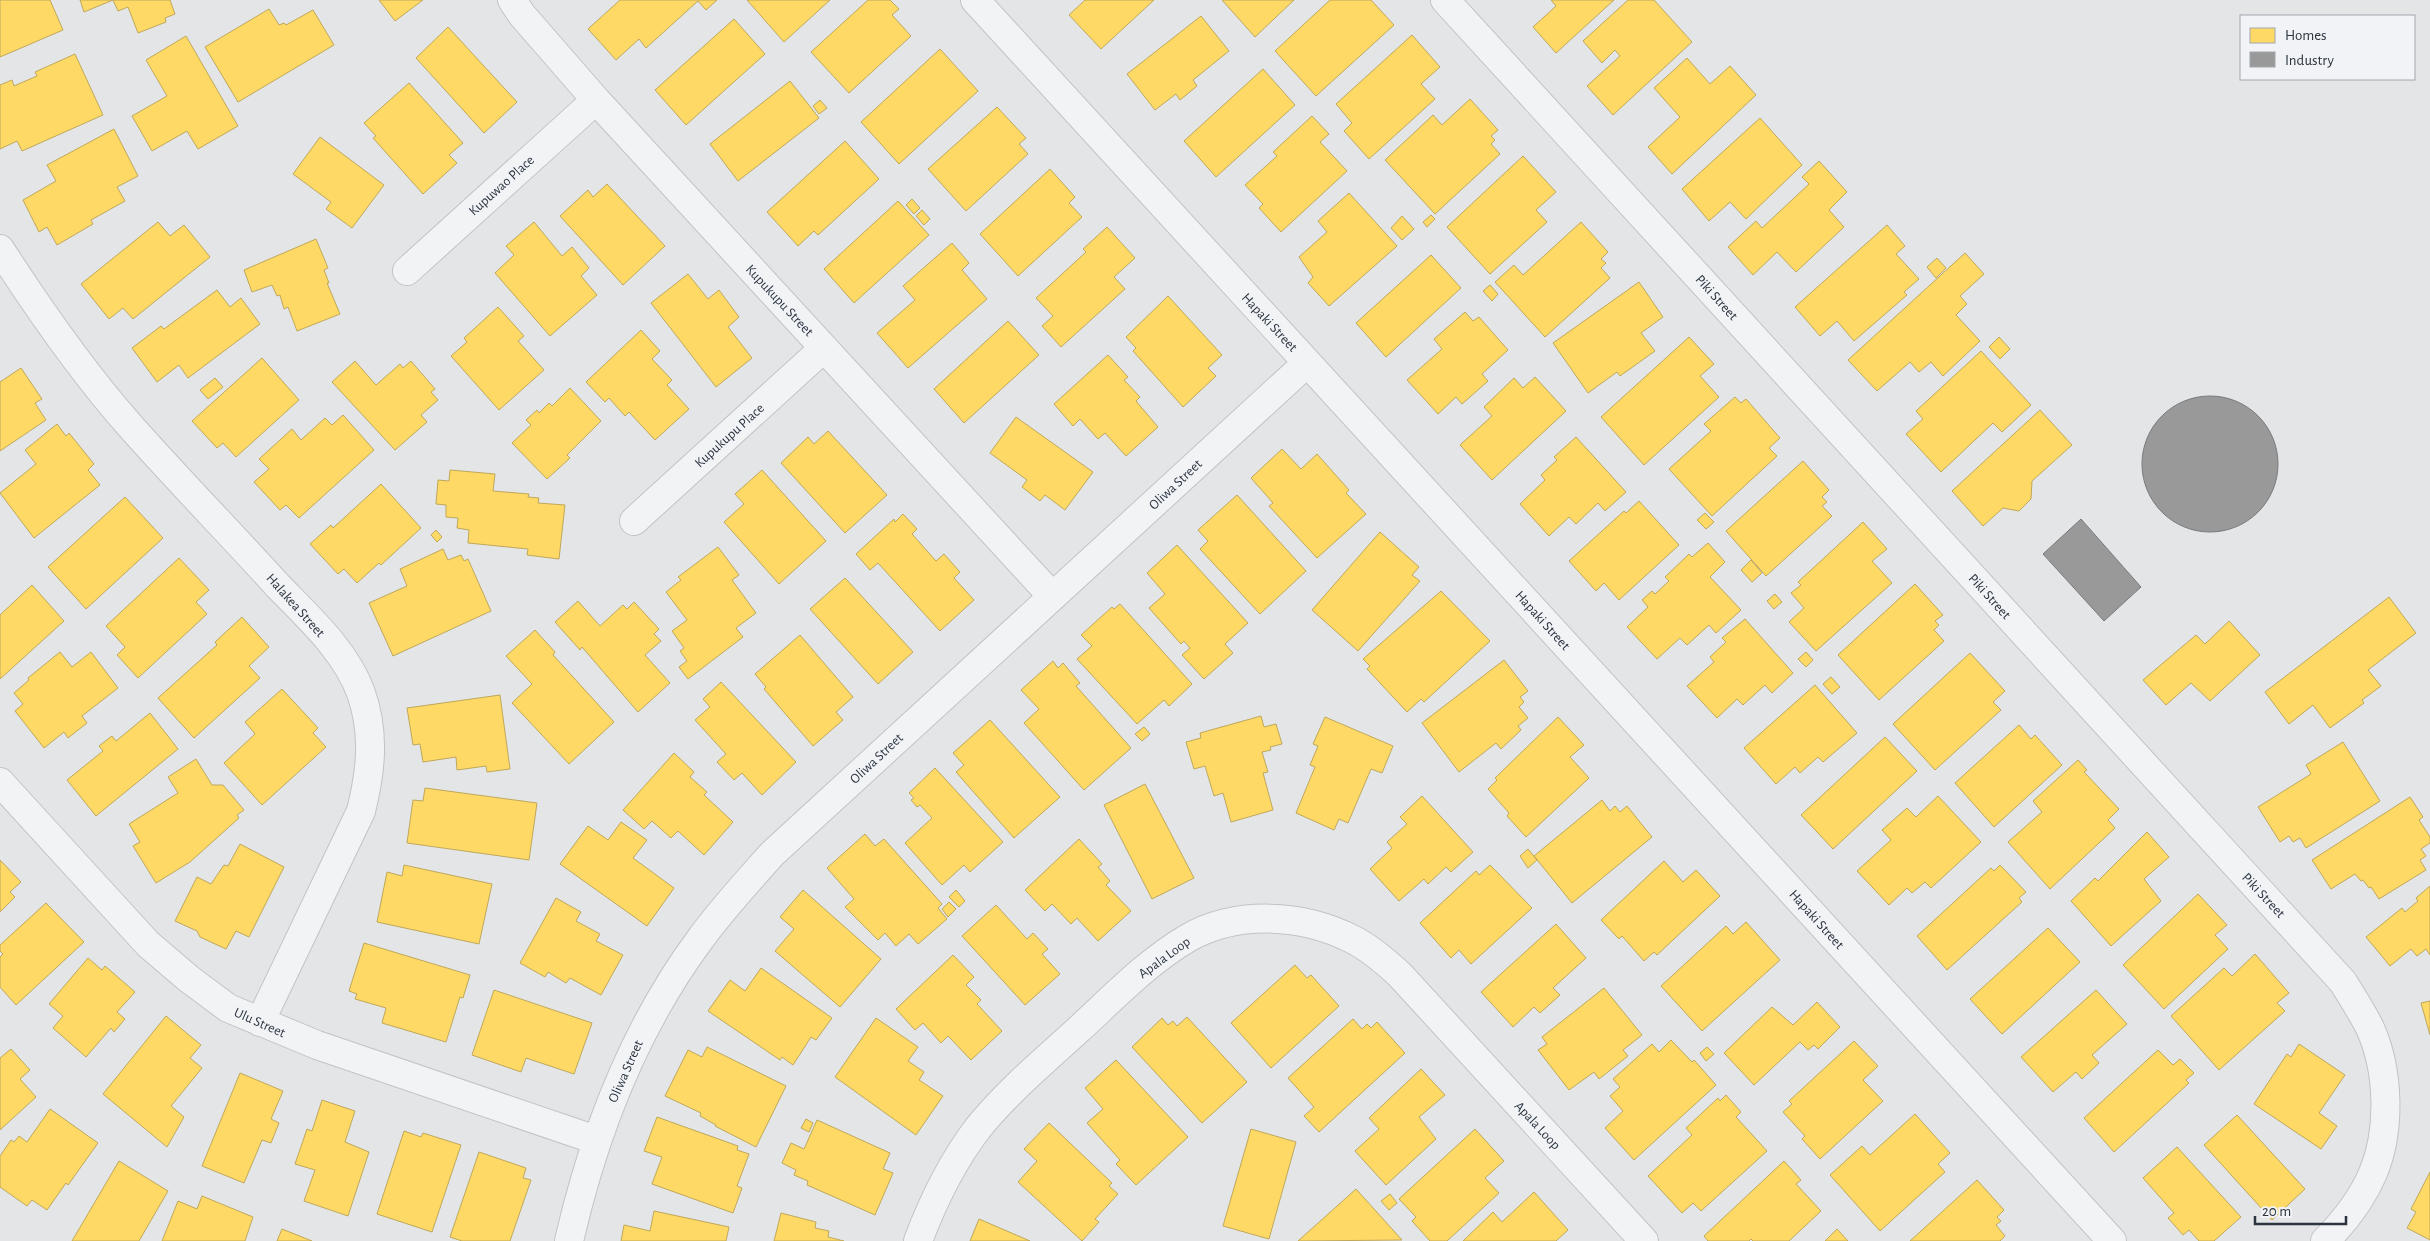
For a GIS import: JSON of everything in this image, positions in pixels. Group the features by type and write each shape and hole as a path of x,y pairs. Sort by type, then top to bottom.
{"street":[{"name":"Kupukupu Street","path":"512,0 522,15 596,100 1052,596"},
{"name":"Hapaki Street","path":"975,0 2112,1241"},
{"name":"Piki Street","path":"1445,0 2343,982 2371,1030 2384,1083 2385,1113 2382,1142 2373,1172 2358,1201 2325,1241"},
{"name":"Kupuwao Place","path":"407,272 596,100"},
{"name":"Halakea Street","path":"0,249 59,337 131,427 322,633 350,671 360,692 371,739 368,782 361,811 260,1022"},
{"name":"Kupukupu Place","path":"634,521 824,348"},
{"name":"Oliwa Street","path":"569,1241 596,1140 617,1086 642,1032 701,938 736,894 772,854 1308,363"},
{"name":"Ulu Street","path":"0,782 148,944 189,979 228,1008 317,1046 596,1140"},
{"name":"Apala Loop","path":"918,1241 932,1206 954,1164 978,1128 1007,1095 1143,970 1190,937 1219,925 1274,918 1305,922 1330,929 1352,939 1376,954 1400,975 1644,1241"}],"building: Homes":[{"path":"0,0 50,0 63,30 0,57"},
{"path":"80,0 113,0 84,12"},
{"path":"113,0 170,0 175,14 165,18 166,22 138,33 128,7 118,11"},
{"path":"379,0 423,0 395,21"},
{"path":"620,0 717,0 706,10 698,1 646,48 639,39 616,60 588,29"},
{"path":"747,0 830,0 784,42"},
{"path":"868,0 890,0 899,9 892,15 911,36 849,93 811,52"},
{"path":"1085,0 1154,0 1101,49 1069,15"},
{"path":"1222,0 1294,0 1255,37"},
{"path":"1330,0 1371,0 1394,25 1316,96 1275,51"},
{"path":"1551,0 1614,0 1556,53 1533,27 1556,6"},
{"path":"1628,0 1654,0 1692,42 1613,115 1587,86 1620,56 1615,50 1602,63 1583,41"},
{"path":"269,9 279,25 284,23 286,25 313,10 334,45 238,102 205,47"},
{"path":"1201,16 1229,51 1193,80 1197,86 1180,100 1176,94 1155,110 1127,74"},
{"path":"734,19 765,54 686,125 655,90"},
{"path":"448,27 517,102 484,133 416,58"},
{"path":"1412,35 1440,67 1421,84 1435,99 1369,159 1344,131 1352,123 1336,104"},
{"path":"186,36 238,126 198,149 187,131 152,151 132,116 167,96 146,60"},
{"path":"940,49 978,91 899,164 861,122"},
{"path":"75,54 103,115 22,151 17,141 0,149 0,85 12,80 14,86 37,76 35,72"},
{"path":"1687,58 1710,84 1730,66 1756,95 1672,174 1648,147 1680,117 1654,88"},
{"path":"1263,69 1295,105 1216,177 1184,141"},
{"path":"790,81 819,118 738,181 710,144"},
{"path":"409,83 463,143 449,155 457,163 423,194 373,138 376,136 364,123"},
{"path":"1470,99 1498,130 1491,136 1495,140 1491,144 1500,154 1435,214 1385,160 1433,115 1442,125"},
{"path":"820,100 827,108 819,114 813,106"},
{"path":"997,107 1026,138 1019,144 1028,154 966,211 928,169"},
{"path":"1312,116 1329,134 1320,142 1347,171 1281,232 1259,208 1263,204 1245,185 1277,156 1273,152"},
{"path":"1760,118 1802,165 1746,219 1730,202 1709,221 1682,189"},
{"path":"114,129 138,176 117,187 125,201 91,220 93,224 57,245 47,227 39,232 23,200 56,181 47,165"},
{"path":"320,137 384,185 352,228 326,209 331,202 293,174"},
{"path":"845,141 879,179 818,235 814,231 798,246 767,212"},
{"path":"1523,156 1556,192 1536,210 1547,222 1490,274 1447,227"},
{"path":"1819,161 1847,192 1829,210 1844,227 1796,272 1777,252 1753,275 1728,247 1756,221 1762,228 1809,184 1802,177"},
{"path":"1050,169 1075,197 1069,203 1082,217 1018,276 980,234"},
{"path":"607,184 665,246 623,285 560,216 588,190 593,197"},
{"path":"1349,193 1397,246 1329,306 1308,283 1313,277 1299,257 1327,232 1318,221"},
{"path":"912,199 920,208 914,214 906,205"},
{"path":"898,201 929,235 854,303 824,269"},
{"path":"922,210 930,219 924,225 916,216"},
{"path":"1431,215 1435,219 1427,227 1423,222"},
{"path":"1402,216 1414,229 1402,240 1391,228"},
{"path":"158,222 170,236 184,225 210,257 133,319 123,308 109,319 81,284"},
{"path":"534,222 562,256 572,247 589,268 581,276 597,295 550,336 495,273 514,255 506,246"},
{"path":"1581,222 1608,252 1601,259 1606,263 1601,268 1610,278 1545,337 1495,282 1514,265 1523,275"},
{"path":"1887,225 1905,246 1896,254 1919,279 1904,292 1907,295 1854,341 1837,321 1820,336 1795,307"},
{"path":"1107,227 1135,258 1114,277 1125,289 1061,347 1042,326 1053,316 1036,298 1086,252 1083,249"},
{"path":"316,239 328,268 324,270 329,283 327,283 340,314 297,331 288,307 284,309 280,295 277,296 272,285 252,292 244,270"},
{"path":"952,243 969,263 962,270 987,299 908,368 877,333 915,300 903,286"},
{"path":"1965,253 1984,274 1960,296 1967,304 1956,315 1980,341 1943,376 1931,362 1919,372 1910,362 1877,391 1848,360"},
{"path":"1431,255 1461,288 1386,357 1356,323"},
{"path":"1937,258 1946,268 1936,278 1927,267"},
{"path":"688,274 708,299 719,290 739,317 728,327 752,358 716,387 651,303"},
{"path":"1639,282 1663,317 1641,333 1655,351 1620,376 1617,372 1588,393 1553,343"},
{"path":"1490,285 1498,294 1492,301 1483,291"},
{"path":"217,290 230,307 241,298 260,324 188,378 179,365 157,382 132,348 161,326 164,329"},
{"path":"1168,296 1222,355 1208,368 1216,376 1183,407 1133,351 1136,348 1126,337"},
{"path":"498,307 524,336 518,341 544,370 499,410 451,356 467,342 464,338"},
{"path":"1465,312 1473,321 1479,317 1508,350 1482,374 1488,381 1462,404 1456,397 1438,414 1407,380 1442,349 1434,339"},
{"path":"1008,321 1039,355 964,423 934,389"},
{"path":"641,330 660,351 652,359 672,380 667,385 689,409 655,440 629,412 625,416 609,398 605,402 586,382"},
{"path":"1689,337 1714,364 1700,376 1719,397 1644,465 1601,417"},
{"path":"1999,337 2010,349 2000,359 1989,347"},
{"path":"1981,351 2031,405 2002,432 1993,423 1941,472 1906,434 1923,419 1916,411"},
{"path":"1108,355 1128,377 1124,380 1140,397 1136,401 1158,427 1126,456 1105,433 1098,439 1080,419 1073,426 1054,404"},
{"path":"262,358 299,400 236,457 223,443 217,448 192,421"},
{"path":"355,361 376,385 400,364 403,368 411,361 435,389 431,392 438,400 421,415 427,422 395,450 332,382"},
{"path":"21,368 42,399 35,403 46,420 0,451 0,382"},
{"path":"1535,377 1566,411 1492,480 1460,445 1492,416 1484,407 1514,378 1523,388"},
{"path":"215,378 223,387 208,399 200,390"},
{"path":"570,388 601,421 567,455 570,458 547,479 512,443 531,425 526,420 537,410 539,413 549,403 552,406"},
{"path":"1735,397 1741,403 1746,399 1780,438 1769,448 1777,456 1712,516 1669,469 1711,431 1704,424"},
{"path":"2040,410 2072,445 2032,481 2031,499 2019,511 2003,508 1983,526 1952,491"},
{"path":"343,415 374,450 299,518 286,505 280,510 254,482 269,469 259,459 292,429 301,440 325,418 332,425"},
{"path":"1016,417 1093,472 1065,510 1045,495 1040,501 1022,487 1027,480 990,453"},
{"path":"57,424 66,436 69,433 94,464 88,470 100,485 34,538 0,493 36,464 25,450"},
{"path":"828,431 887,495 845,533 781,463 808,437 814,444"},
{"path":"1576,437 1626,492 1605,511 1598,503 1576,524 1569,517 1549,536 1520,504 1545,480 1541,475 1557,460 1554,457"},
{"path":"1282,449 1301,469 1317,454 1349,490 1346,493 1366,514 1317,558 1269,506 1273,503 1251,478"},
{"path":"1803,461 1829,490 1822,497 1827,502 1822,506 1832,516 1766,576 1726,531"},
{"path":"450,470 495,474 493,491 529,494 528,497 539,498 538,503 565,505 559,559 527,555 528,549 468,543 469,530 457,528 458,518 446,517 446,505 436,504 438,480 449,481"},
{"path":"762,470 826,541 779,584 724,522 744,504 735,494"},
{"path":"381,484 421,528 381,565 379,563 357,583 344,569 338,574 310,544 331,525 333,528"},
{"path":"1237,495 1306,571 1260,614 1200,549 1208,541 1198,530"},
{"path":"125,497 163,538 86,609 48,567"},
{"path":"1639,501 1679,545 1619,600 1604,583 1596,591 1569,561 1624,511 1626,513"},
{"path":"1705,513 1714,522 1706,529 1697,520"},
{"path":"903,514 917,529 912,534 936,561 944,554 960,572 954,578 974,600 940,631 878,563 870,570 856,554 894,519 895,522"},
{"path":"1863,522 1887,549 1872,561 1892,583 1816,651 1789,622 1804,608 1791,593 1801,585 1798,582"},
{"path":"436,530 442,537 437,542 431,535"},
{"path":"1380,532 1419,567 1412,575 1420,581 1358,651 1312,610"},
{"path":"1708,543 1725,562 1710,577 1741,610 1716,633 1709,625 1687,645 1680,638 1657,659 1627,627 1648,607 1642,600 1652,591 1655,594 1669,581 1665,577 1689,554 1692,557"},
{"path":"1177,545 1248,623 1225,644 1233,653 1204,679 1182,655 1190,648 1184,641 1181,644 1149,608 1165,594 1147,573"},
{"path":"718,547 739,575 732,580 756,613 736,628 743,637 688,679 679,667 687,661 680,651 684,648 672,631 687,620 666,592 681,580 678,577"},
{"path":"443,549 448,560 461,555 464,561 468,559 491,611 393,656 369,603 407,586 400,569"},
{"path":"179,558 209,590 196,602 207,614 138,678 117,655 125,647 106,626"},
{"path":"1751,560 1762,573 1752,582 1741,570"},
{"path":"845,578 913,652 878,684 810,609"},
{"path":"1915,584 1943,615 1935,621 1939,625 1934,630 1944,641 1879,700 1838,655"},
{"path":"32,585 64,621 0,679 0,615"},
{"path":"1441,591 1490,641 1424,702 1421,699 1407,712 1367,669 1370,666 1363,659"},
{"path":"1775,594 1782,602 1774,609 1767,601"},
{"path":"2389,597 2416,633 2368,670 2381,686 2362,700 2364,703 2330,728 2313,705 2289,724 2265,692"},
{"path":"578,601 600,626 623,605 627,609 634,602 659,629 654,634 661,641 645,655 670,683 638,712 582,647 580,650 555,622"},
{"path":"1120,604 1192,684 1169,706 1164,700 1137,724 1077,659 1092,646 1081,635 1112,607 1114,609"},
{"path":"242,617 269,647 249,666 260,678 194,738 158,698 217,645 215,642"},
{"path":"1745,619 1793,673 1772,693 1765,685 1743,705 1737,699 1717,718 1687,686 1714,662 1710,657 1726,642 1722,638"},
{"path":"2229,621 2260,655 2210,701 2191,683 2166,705 2143,680 2196,635 2205,644"},
{"path":"535,630 555,652 553,655 614,722 569,764 512,703 532,684 506,656"},
{"path":"800,635 853,697 836,712 843,720 813,746 764,689 766,687 755,674"},
{"path":"60,652 72,667 91,652 118,688 82,716 87,723 68,738 64,732 44,748 15,711 23,704 14,693 29,680 28,678"},
{"path":"1806,652 1813,660 1806,667 1798,659"},
{"path":"1970,653 2005,691 1993,702 2001,710 1935,770 1893,724"},
{"path":"1504,660 1528,691 1520,697 1524,702 1519,707 1528,718 1518,726 1521,730 1501,749 1496,743 1459,772 1422,723"},
{"path":"1053,661 1058,668 1063,663 1080,683 1076,686 1131,748 1084,790 1024,723 1039,709 1021,690"},
{"path":"1831,677 1840,687 1832,694 1823,684"},
{"path":"721,682 796,762 762,795 742,773 734,780 717,762 726,754 695,720 710,707 703,699"},
{"path":"1815,685 1857,733 1823,762 1818,757 1800,773 1795,767 1776,784 1744,748"},
{"path":"282,689 318,728 313,733 326,747 262,805 224,763 255,734 245,722"},
{"path":"500,695 510,769 487,772 486,766 457,770 456,757 423,762 420,744 413,745 407,708"},
{"path":"150,713 178,749 96,816 67,780 103,751 99,746 112,736 116,741"},
{"path":"1261,716 1264,727 1276,724 1282,744 1270,747 1271,750 1262,752 1268,772 1263,773 1273,810 1231,822 1223,793 1214,796 1205,766 1194,769 1186,742 1201,738 1200,733"},
{"path":"1325,717 1393,746 1382,773 1371,769 1348,823 1339,819 1334,830 1296,813 1315,767 1310,765 1318,746 1313,744"},
{"path":"1558,717 1584,745 1570,757 1589,778 1526,837 1507,816 1509,813 1488,789 1497,780 1495,778"},
{"path":"990,720 1060,797 1014,838 956,772 964,765 953,753"},
{"path":"2019,725 2031,739 2035,735 2062,765 1994,827 1955,783"},
{"path":"1144,727 1150,734 1142,741 1135,734"},
{"path":"1885,737 1917,771 1833,849 1801,815"},
{"path":"2343,742 2380,801 2306,848 2300,838 2293,842 2289,836 2280,842 2258,807 2311,774 2306,765"},
{"path":"674,753 694,772 690,777 707,792 704,795 733,822 704,855 678,831 671,838 652,821 644,829 623,810"},
{"path":"196,759 212,785 223,785 244,810 237,815 239,818 190,862 156,883 133,846 140,842 129,824 178,793 168,777"},
{"path":"2078,760 2087,770 2084,772 2119,809 2108,820 2115,828 2050,889 2008,842 2042,812 2033,801"},
{"path":"935,768 1003,842 970,872 964,865 942,885 905,843 932,818 920,805 917,807 911,800 914,798 909,793"},
{"path":"1145,784 1194,878 1152,899 1104,805"},
{"path":"425,788 537,803 529,860 407,843 413,800 423,801"},
{"path":"1422,796 1473,852 1451,872 1446,867 1428,884 1424,879 1399,901 1370,869 1392,848 1387,842 1407,824 1400,817"},
{"path":"1938,796 1981,842 1931,888 1925,882 1912,893 1907,888 1889,905 1857,871 1891,840 1882,830 1907,808 1916,817"},
{"path":"2410,797 2423,817 2419,820 2430,837 2430,843 2421,849 2426,856 2420,860 2426,870 2379,899 2371,887 2369,888 2355,874 2331,889 2312,860"},
{"path":"1602,800 1610,811 1615,806 1620,812 1627,806 1652,837 1572,903 1534,856"},
{"path":"621,822 647,840 633,858 674,888 647,926 560,864 588,826 608,840"},
{"path":"2147,832 2169,857 2144,879 2161,901 2111,946 2071,901 2095,878 2098,881"},
{"path":"865,834 875,846 884,839 942,904 938,908 947,919 918,944 909,934 896,946 885,933 878,940 845,907 854,899 827,868"},
{"path":"1079,839 1102,864 1098,867 1110,881 1106,885 1131,911 1098,941 1077,918 1071,924 1052,904 1045,911 1025,890"},
{"path":"240,844 284,867 249,937 236,931 226,949 200,937 197,931 175,921 197,877 211,884 224,865 228,866"},
{"path":"1528,849 1537,860 1528,868 1520,856"},
{"path":"0,860 21,882 10,892 15,897 0,912"},
{"path":"1664,861 1683,882 1696,870 1720,896 1657,955 1654,952 1644,961 1622,936 1619,939 1601,920"},
{"path":"404,865 492,884 479,944 377,922 387,872 402,876"},
{"path":"1490,865 1532,908 1471,964 1459,950 1451,958 1420,923 1476,871 1479,875"},
{"path":"2000,865 2026,892 2019,898 2022,902 1947,970 1917,936 1991,868 1994,871"},
{"path":"2430,886 2430,955 2426,949 2417,956 2411,949 2390,966 2366,937 2402,908 2405,912 2418,901 2416,898"},
{"path":"803,890 881,959 840,1007 775,951 794,929 780,917"},
{"path":"956,890 965,901 959,907 949,897"},
{"path":"2198,894 2227,925 2215,935 2228,949 2164,1009 2123,965"},
{"path":"556,898 581,912 576,921 600,934 596,941 623,955 601,995 570,978 566,983 548,972 545,977 520,963"},
{"path":"949,902 956,909 948,917 942,909"},
{"path":"46,903 84,942 16,1005 0,987 0,957 3,954 0,951 0,945"},
{"path":"996,905 1027,939 1033,933 1048,949 1042,954 1060,974 1025,1005 962,936"},
{"path":"1746,922 1780,960 1702,1031 1661,986 1726,926 1733,934"},
{"path":"1556,924 1586,958 1553,988 1560,995 1540,1013 1534,1007 1513,1027 1481,992"},
{"path":"2048,928 2080,962 2002,1034 1970,999"},
{"path":"364,943 470,975 463,998 460,997 446,1042 382,1023 386,1008 355,999 357,994 349,991"},
{"path":"2255,954 2289,993 2277,1003 2285,1011 2219,1070 2171,1016 2224,968 2232,976"},
{"path":"953,955 974,977 966,985 981,1000 977,1004 1002,1031 971,1060 948,1036 941,1043 923,1023 915,1030 896,1009"},
{"path":"88,958 102,970 105,966 135,992 117,1012 125,1019 114,1032 111,1028 86,1057 53,1028 63,1016 49,1004"},
{"path":"1295,965 1307,978 1311,975 1339,1006 1271,1068 1231,1023"},
{"path":"761,968 832,1018 816,1040 811,1037 793,1065 782,1057 780,1060 708,1011 730,980 745,991"},
{"path":"1604,988 1642,1035 1623,1050 1628,1056 1599,1079 1594,1072 1569,1090 1538,1050 1547,1044 1542,1037"},
{"path":"494,990 592,1023 574,1074 526,1058 521,1072 472,1055"},
{"path":"2096,990 2127,1024 2092,1055 2099,1063 2082,1079 2076,1072 2053,1092 2021,1057"},
{"path":"2430,1001 2430,1035 2421,1003"},
{"path":"1817,1002 1840,1027 1818,1049 1814,1045 1808,1050 1800,1042 1754,1085 1724,1053 1772,1007 1793,1025"},
{"path":"166,1016 201,1045 190,1058 202,1068 171,1106 184,1117 167,1147 103,1094"},
{"path":"1187,1017 1247,1082 1202,1123 1132,1047 1162,1018 1168,1025 1173,1021 1177,1026"},
{"path":"876,1018 918,1047 908,1061 924,1072 919,1080 943,1096 916,1135 835,1077"},
{"path":"1353,1019 1362,1029 1367,1024 1371,1028 1377,1022 1405,1053 1319,1132 1304,1116 1314,1107 1288,1078"},
{"path":"1671,1040 1692,1062 1694,1060 1716,1085 1634,1160 1605,1128 1623,1111 1610,1096 1620,1087 1613,1079 1652,1044 1659,1052"},
{"path":"1854,1041 1878,1066 1863,1080 1883,1101 1820,1159 1802,1139 1805,1136 1783,1112 1792,1104 1789,1101"},
{"path":"2299,1044 2345,1075 2319,1113 2337,1126 2321,1149 2254,1104 2287,1054 2291,1057"},
{"path":"707,1047 786,1086 756,1147 715,1126 700,1116 701,1113 665,1096 688,1050 702,1057"},
{"path":"1707,1047 1714,1054 1706,1061 1700,1053"},
{"path":"11,1049 30,1070 20,1079 36,1097 0,1130 0,1058"},
{"path":"2158,1050 2173,1065 2180,1059 2194,1073 2186,1080 2189,1083 2114,1152 2084,1118"},
{"path":"1116,1060 1188,1137 1136,1185 1116,1164 1120,1160 1087,1123 1103,1109 1085,1088"},
{"path":"1421,1069 1445,1095 1419,1117 1436,1139 1386,1185 1355,1151 1379,1129 1369,1118"},
{"path":"240,1073 283,1091 271,1119 279,1123 271,1143 262,1140 244,1183 202,1166"},
{"path":"1726,1095 1741,1112 1736,1117 1767,1151 1701,1211 1693,1203 1682,1213 1648,1176 1692,1135 1686,1128 1718,1098 1720,1101"},
{"path":"322,1100 355,1111 345,1142 369,1152 348,1216 304,1201 315,1170 295,1164 307,1129 312,1131"},
{"path":"50,1109 98,1143 68,1185 66,1183 47,1210 32,1200 27,1206 0,1187 0,1156 11,1140 14,1142 19,1136 27,1142"},
{"path":"1915,1114 1950,1153 1938,1164 1945,1172 1880,1231 1830,1175 1862,1146 1870,1155"},
{"path":"2237,1115 2305,1189 2272,1220 2204,1145"},
{"path":"657,1117 738,1146 737,1150 749,1154 737,1186 742,1188 733,1213 652,1184 662,1157 644,1151"},
{"path":"806,1119 813,1123 809,1132 801,1128"},
{"path":"817,1120 890,1153 883,1169 893,1173 875,1215 807,1185 808,1181 794,1175 796,1170 782,1163 791,1143 804,1149"},
{"path":"1049,1123 1112,1183 1109,1186 1118,1194 1095,1219 1099,1222 1082,1241 1018,1182 1037,1161 1024,1149"},
{"path":"1251,1129 1296,1142 1269,1239 1223,1226"},
{"path":"1475,1129 1504,1161 1485,1178 1499,1193 1447,1241 1430,1241 1412,1221 1416,1217 1399,1199"},
{"path":"404,1131 421,1137 423,1133 461,1145 432,1232 377,1214"},
{"path":"2177,1147 2241,1217 2214,1241 2199,1241 2189,1230 2183,1235 2168,1218 2174,1213 2143,1178"},
{"path":"479,1152 526,1168 523,1178 531,1180 510,1241 462,1241 450,1237"},
{"path":"119,1161 168,1191 139,1241 72,1241"},
{"path":"1784,1161 1801,1180 1796,1184 1821,1211 1789,1241 1753,1241 1751,1239 1749,1241 1708,1241 1704,1236"},
{"path":"2430,1172 2430,1240 2407,1228 2416,1212 2411,1209"},
{"path":"1977,1180 2004,1210 1997,1217 2001,1221 1996,1225 2005,1236 2000,1241 1910,1241"},
{"path":"1356,1189 1402,1240 1298,1241"},
{"path":"1534,1192 1568,1230 1556,1241 1463,1241 1493,1212 1502,1222"},
{"path":"1390,1194 1397,1203 1389,1210 1381,1201"},
{"path":"202,1196 253,1217 245,1241 162,1241 178,1201 197,1209"},
{"path":"654,1211 729,1227 726,1241 621,1241 624,1225 650,1231"},
{"path":"781,1213 816,1222 815,1228 829,1231 828,1237 844,1241 774,1241"},
{"path":"979,1219 1030,1241 970,1241"},
{"path":"282,1229 312,1241 277,1241"},
{"path":"1837,1229 1848,1241 1825,1241"}],"building: Industry":[{"path":"2210,396 2236,401 2258,416 2273,438 2278,464 2273,490 2258,512 2236,527 2210,532 2184,527 2162,512 2147,490 2142,464 2147,438 2162,416 2184,401"},
{"path":"2081,519 2141,587 2104,621 2043,554"}]}
